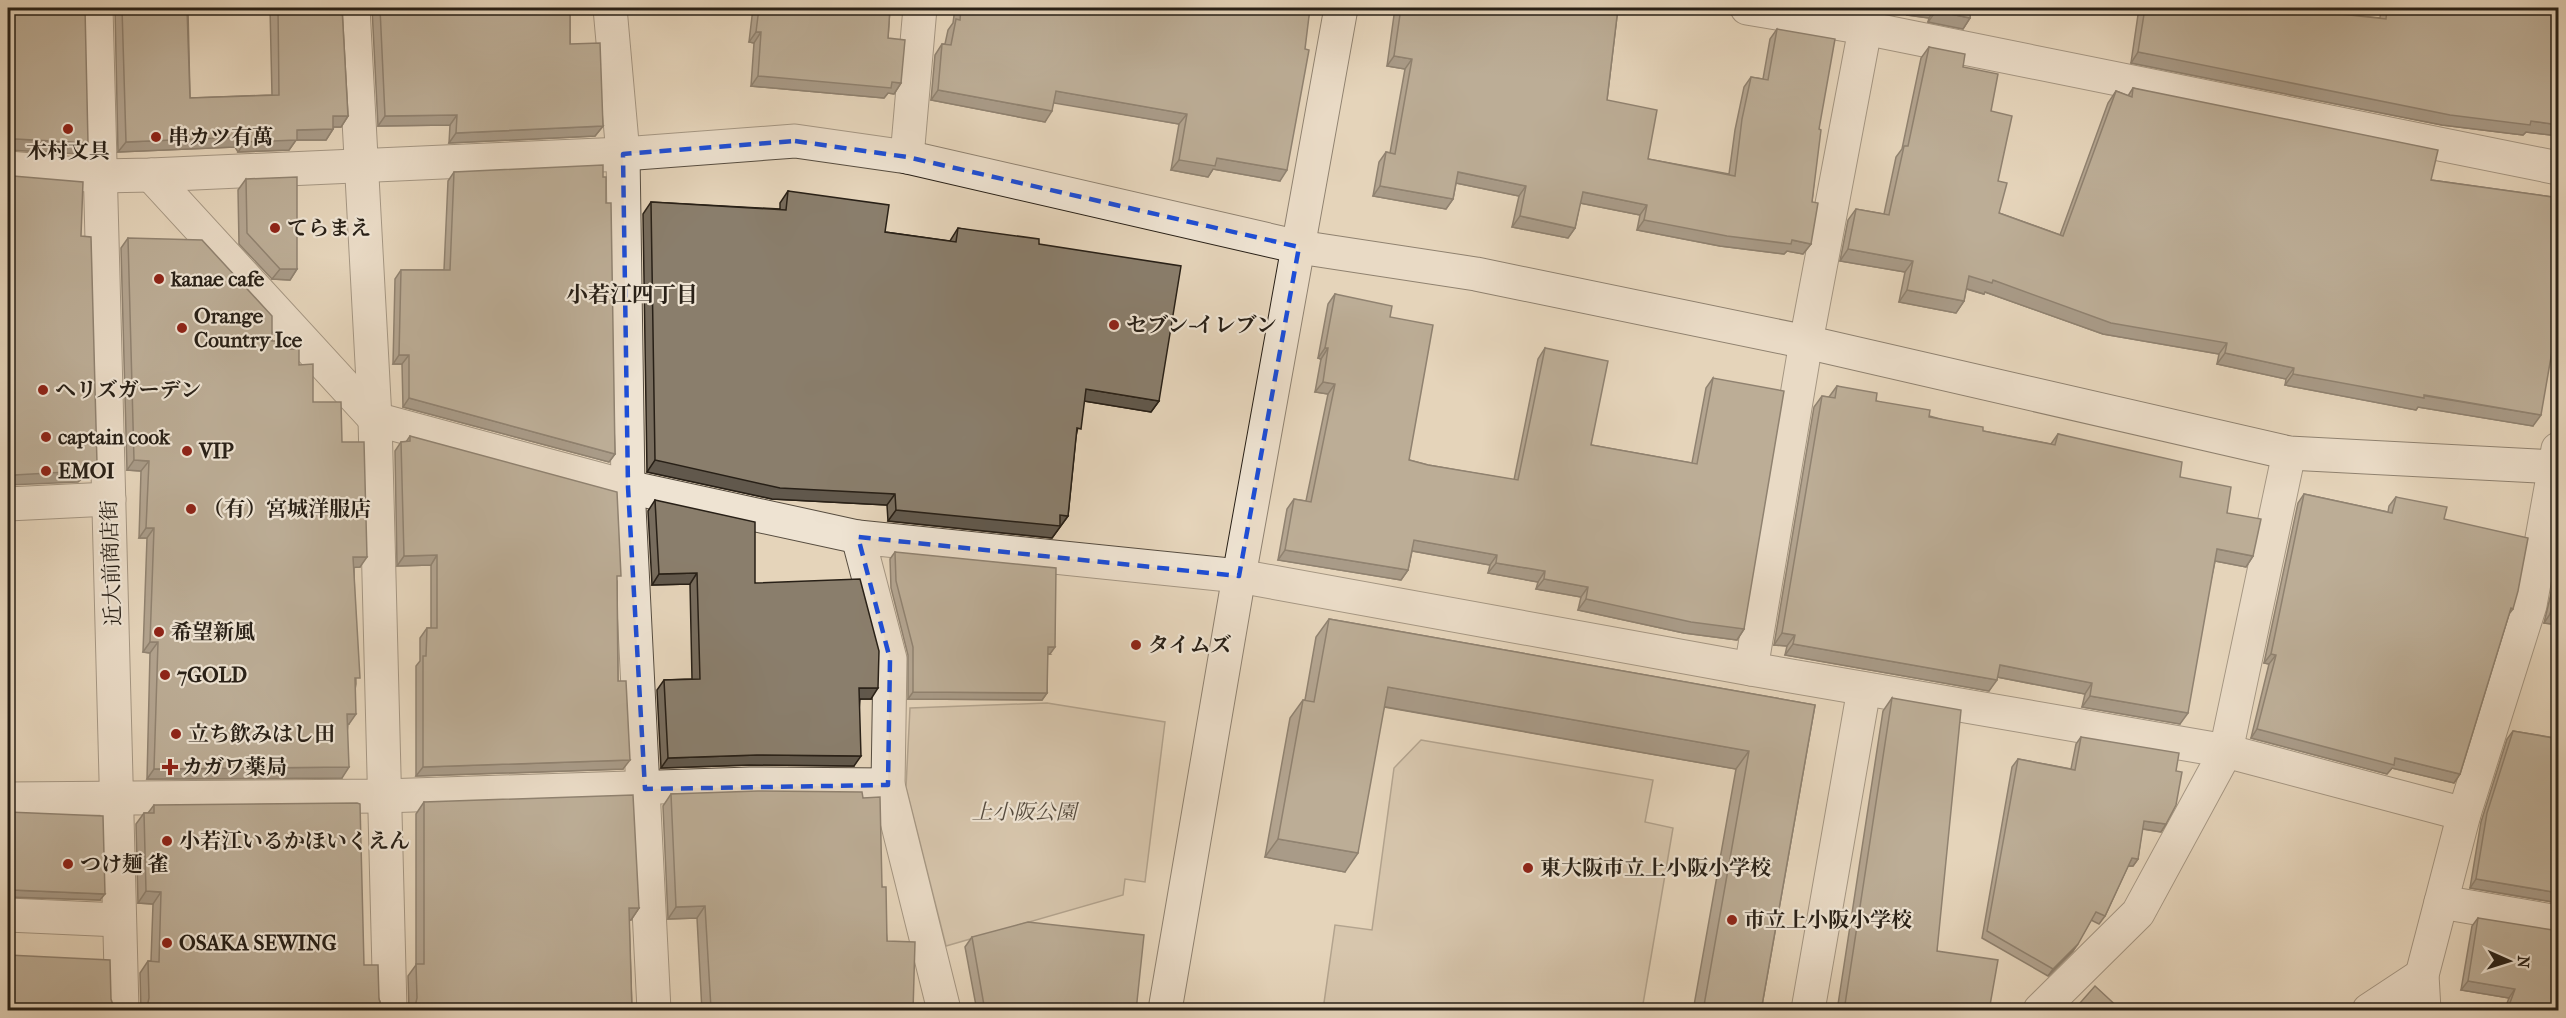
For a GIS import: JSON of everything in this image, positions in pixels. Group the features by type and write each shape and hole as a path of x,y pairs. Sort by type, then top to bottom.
{"street":[{"name":"近大前商店街","path":"96,8 122,1011"},
{"path":"353,8 375,419 390,1011"},
{"path":"610,8 623,154 628,487 645,789 654,1011"},
{"path":"907,157 920,8"},
{"path":"1165,1011 1239,576 1341,8"},
{"path":"1747,8 1867,18 2559,168"},
{"path":"1751,669 1806,342 1867,18"},
{"path":"8,168 100,176 151,175 623,154 795,141 907,157 1299,247 1476,274 1806,342 2289,453 2558,461 2530,605 2464,814 2422,975 2424,1011"},
{"path":"151,175 375,419 628,487 858,537 1239,576 1751,669 2226,751 2464,814"},
{"path":"2040,1011 2138,913 2226,751 2289,453"},
{"path":"8,504 109,499"},
{"path":"858,537 890,658 888,785 944,1011"},
{"path":"1808,1011 1864,689"},
{"path":"8,799 383,796 750,784 888,785"},
{"path":"2441,902 2559,922"},
{"path":"8,915 119,920"},
{"path":"2369,1011 2422,975"}],"highlighted area":[{"path":"795,141 907,157 1299,247 1239,576 858,537 890,659 888,785 645,789 628,487 623,154"}],"green space":[{"name":"上小阪公園","path":"1047,703 1165,722 1145,882 1125,879 1123,895 946,946 906,787 910,708"},
{"path":"1421,740 1653,780 1645,822 1673,828 1642,1010 1323,1010 1335,925 1372,930 1394,768"}],"building":[{"path":"8,8 85,8 88,143 16,139 8,141"},
{"path":"122,8 187,8 190,98 279,95 278,8 342,8 348,116 333,116 333,129 297,130 297,140 245,142 242,137 126,142"},
{"path":"380,8 570,8 570,44 600,43 603,126 456,133 457,115 385,116"},
{"path":"759,8 890,8 888,38 905,40 901,83 892,82 891,88 758,76 761,32 756,32"},
{"path":"961,8 1310,8 1305,49 1309,50 1287,170 1217,158 1215,166 1179,160 1187,114 1056,91 1052,111 938,90 942,44 951,45 956,19 960,20"},
{"path":"1401,8 1618,8 1607,100 1657,110 1648,159 1735,176 1742,119 1751,77 1768,80 1777,29 1835,39 1819,129 1821,130 1812,202 1818,203 1811,244 1792,240 1791,244 1727,236 1644,220 1647,205 1583,192 1575,228 1520,216 1526,186 1458,172 1453,199 1380,186 1386,152 1395,154 1412,59 1394,56"},
{"path":"1936,8 1971,8 1970,18 1936,11"},
{"path":"2145,8 2314,8 2313,11 2386,19 2387,8 2559,8 2559,125 2531,121 2530,125 2450,115 2138,52"},
{"path":"1929,47 1965,54 1963,67 1998,74 1991,111 2012,116 1998,181 2007,183 1999,213 2063,236 2116,91 2132,97 2133,88 2438,150 2431,180 2559,198 2559,335 2555,334 2541,415 2424,395 2424,398 2293,374 2294,368 2225,353 2227,343 2111,323 1993,280 1992,283 1969,276 1964,301 1907,290 1913,261 1848,249 1856,209 1889,215 1904,146 1908,146"},
{"path":"603,165 603,177 606,177 606,203 611,203 615,454 409,398 409,355 399,355 401,270 450,270 454,172"},
{"path":"8,174 83,182 81,236 91,237 97,463 85,471 8,477"},
{"path":"297,177 297,269 280,269 247,233 246,179"},
{"path":"788,191 889,205 885,232 956,242 958,228 1039,239 1039,244 1181,266 1159,401 1086,389 1081,429 1077,428 1068,516 1060,515 1060,526 896,510 895,494 780,488 655,460 651,202 786,210"},
{"path":"128,238 202,240 272,316 272,341 288,341 288,349 299,349 299,365 313,364 313,402 341,402 342,442 364,442 367,557 353,557 360,678 355,678 356,714 347,714 349,767 154,769 158,642 150,642 154,528 146,528 149,461 134,460"},
{"path":"1335,294 1392,306 1390,317 1433,325 1409,460 1428,465 1518,480 1545,348 1608,361 1591,445 1697,464 1713,378 1784,391 1744,629 1691,622 1586,599 1588,587 1544,579 1545,571 1496,563 1497,555 1414,540 1408,570 1285,550 1294,499 1311,502 1335,384 1323,382 1328,348 1325,348"},
{"path":"1837,386 1877,393 1876,401 1930,410 1929,417 1983,427 1983,431 2055,445 2058,434 2182,462 2180,477 2231,487 2227,513 2261,519 2253,556 2217,549 2188,713 2090,696 2092,683 2000,665 1997,680 1793,644 1795,635 1782,633 1822,396 1835,398"},
{"path":"410,436 617,492 621,576 617,576 618,681 626,681 630,760 423,767 423,656 426,656 427,628 437,628 437,555 404,556 401,442 410,441"},
{"path":"2304,494 2392,513 2396,497 2447,507 2444,519 2528,538 2513,609 2511,608 2460,774 2395,758 2394,765 2257,729 2276,655 2271,654"},
{"path":"655,500 755,522 755,583 860,579 879,651 878,688 859,688 861,756 757,755 668,758 664,680 700,679 697,573 659,574"},
{"path":"895,552 1056,568 1055,647 1048,647 1047,693 913,692 913,647 896,581"},
{"path":"2559,578 2559,616 2550,614"},
{"path":"1329,619 1815,705 1761,1011 1703,1011 1749,751 1388,687 1358,853 1278,839 1303,700 1314,702"},
{"path":"1892,698 1961,710 1937,951 1998,960 1989,1011 1844,1011"},
{"path":"2513,731 2559,739 2559,893 2476,879 2487,813"},
{"path":"2081,737 2179,753 2176,771 2182,772 2176,805 2166,824 2144,821 2138,859 2132,858 2105,916 2096,912 2078,944 2053,969 1987,931 2018,759 2075,770"},
{"path":"758,791 862,792 863,798 880,797 882,887 886,887 887,941 915,942 913,1011 707,1011 711,1009 705,906 676,907 671,794"},
{"path":"633,795 639,908 629,908 632,1011 412,1011 417,998 416,964 424,964 424,802"},
{"path":"360,804 364,965 378,965 379,999 385,1011 144,1011 149,998 148,961 159,962 161,892 146,891 144,813 154,813 154,805"},
{"path":"8,812 103,816 105,894 12,890 12,877 8,877"},
{"path":"2478,918 2559,931 2559,1011 2507,1011 2515,989 2468,981"},
{"path":"1028,922 1144,935 1136,1011 985,1011 972,937"},
{"path":"8,955 110,960 111,999 117,1011 8,1011"},
{"path":"2095,986 2122,1011 2073,1011"}],"place":[{"name":"木村文具","path":"68,129"},
{"name":"串カツ有萬","path":"156,137"},
{"name":"てらまえ","path":"275,228"},
{"name":"kanae cafe","path":"159,279"},
{"name":"セブン-イレブン","path":"1114,325"},
{"name":"Orange Country Ice","path":"182,328"},
{"name":"ヘリズガーデン","path":"43,390"},
{"name":"captain cook","path":"46,437"},
{"name":"VIP","path":"187,451"},
{"name":"EMOI","path":"46,471"},
{"name":"（有）宮城洋服店","path":"191,509"},
{"name":"希望新風","path":"159,632"},
{"name":"タイムズ","path":"1136,645"},
{"name":"7GOLD","path":"165,675"},
{"name":"立ち飲みはし田","path":"176,734"},
{"name":"カガワ薬局","path":"170,767"},
{"name":"小若江いるかほいくえん","path":"167,841"},
{"name":"つけ麺 雀","path":"68,864"},
{"name":"東大阪市立上小阪小学校","path":"1528,868"},
{"name":"市立上小阪小学校","path":"1732,920"},
{"name":"OSAKA SEWING","path":"167,943"}],"district":[{"name":"小若江四丁目","path":"632,295"}]}
